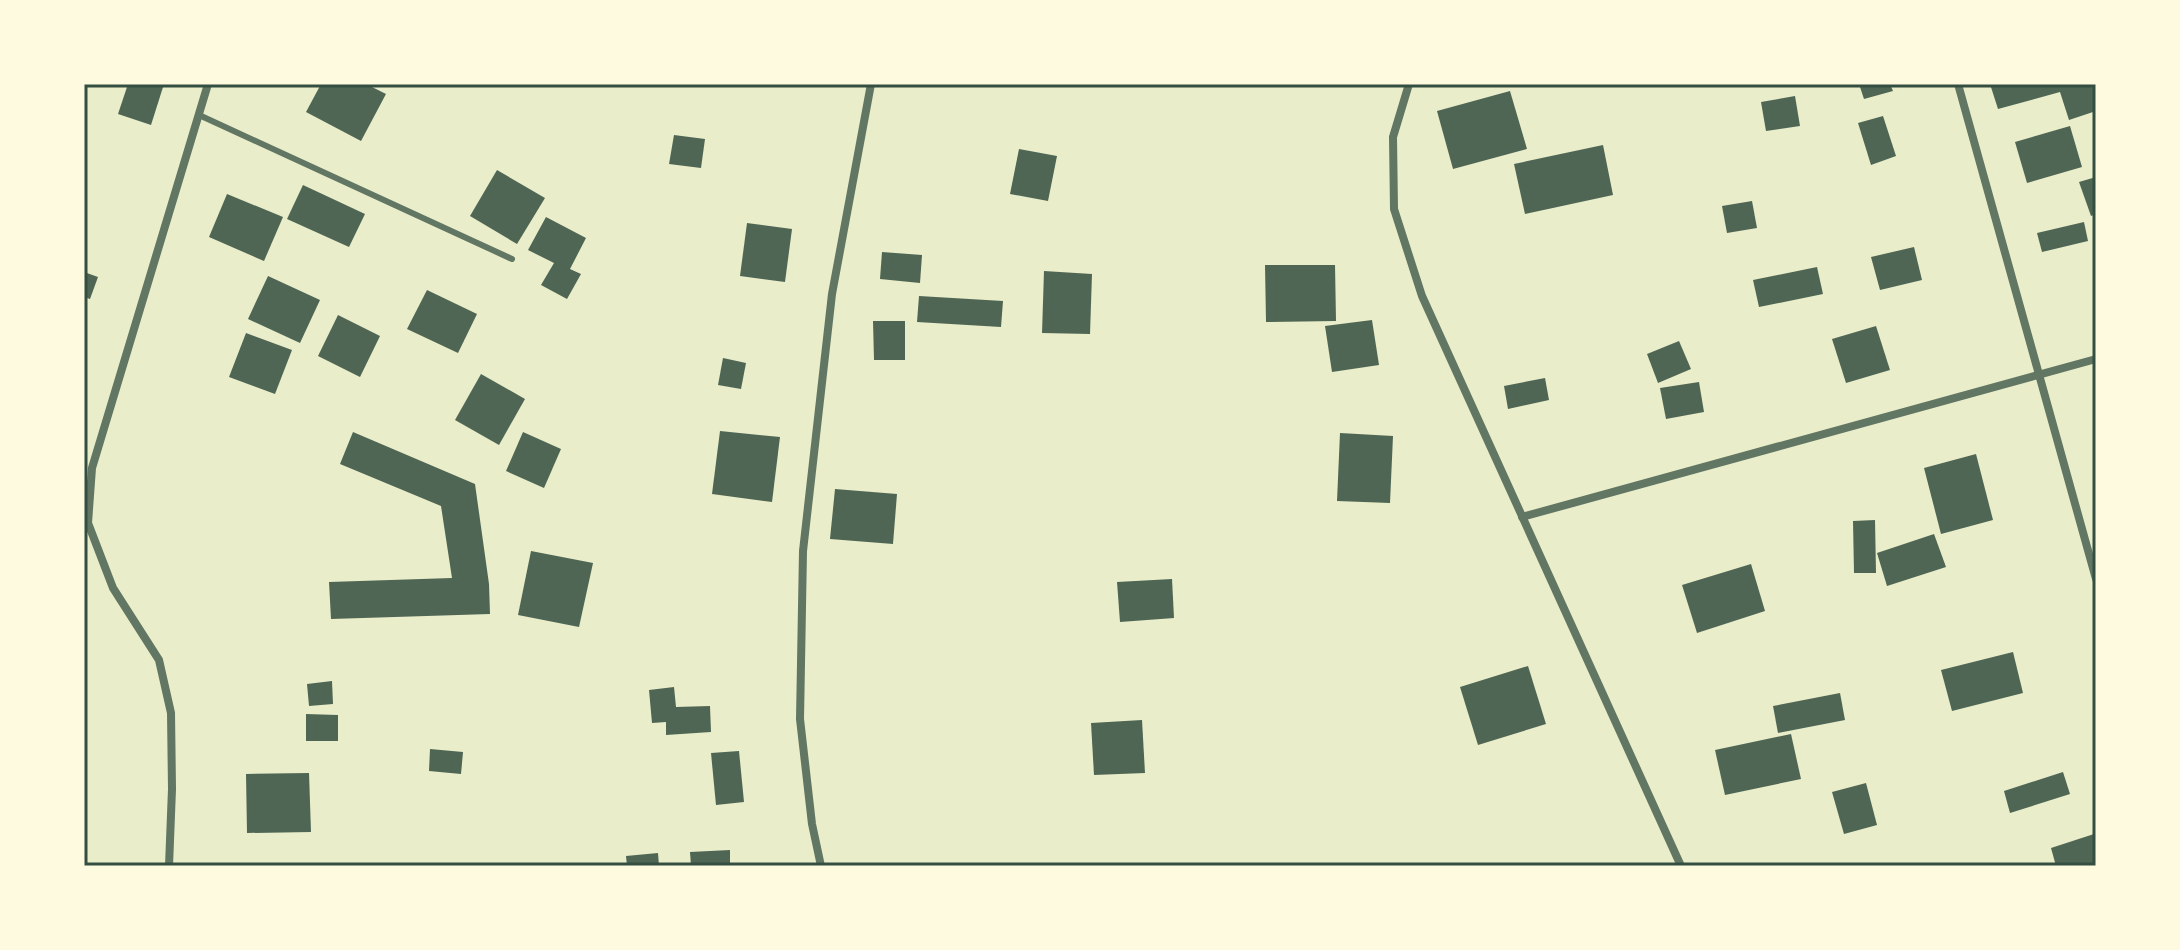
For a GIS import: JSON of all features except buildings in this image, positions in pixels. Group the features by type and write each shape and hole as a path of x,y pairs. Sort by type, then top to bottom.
{"street":[{"path":"169,866 171,713 159,660 113,588 88,523 92,468 208,84"},
{"path":"821,866 812,824 800,719 803,551 832,294 871,84"},
{"path":"1409,84 1393,137 1394,209 1422,296 1681,866"},
{"path":"1958,84 2096,579"},
{"path":"1522,517 2096,359"}],"lane":[{"path":"199,115 512,259"}]}
